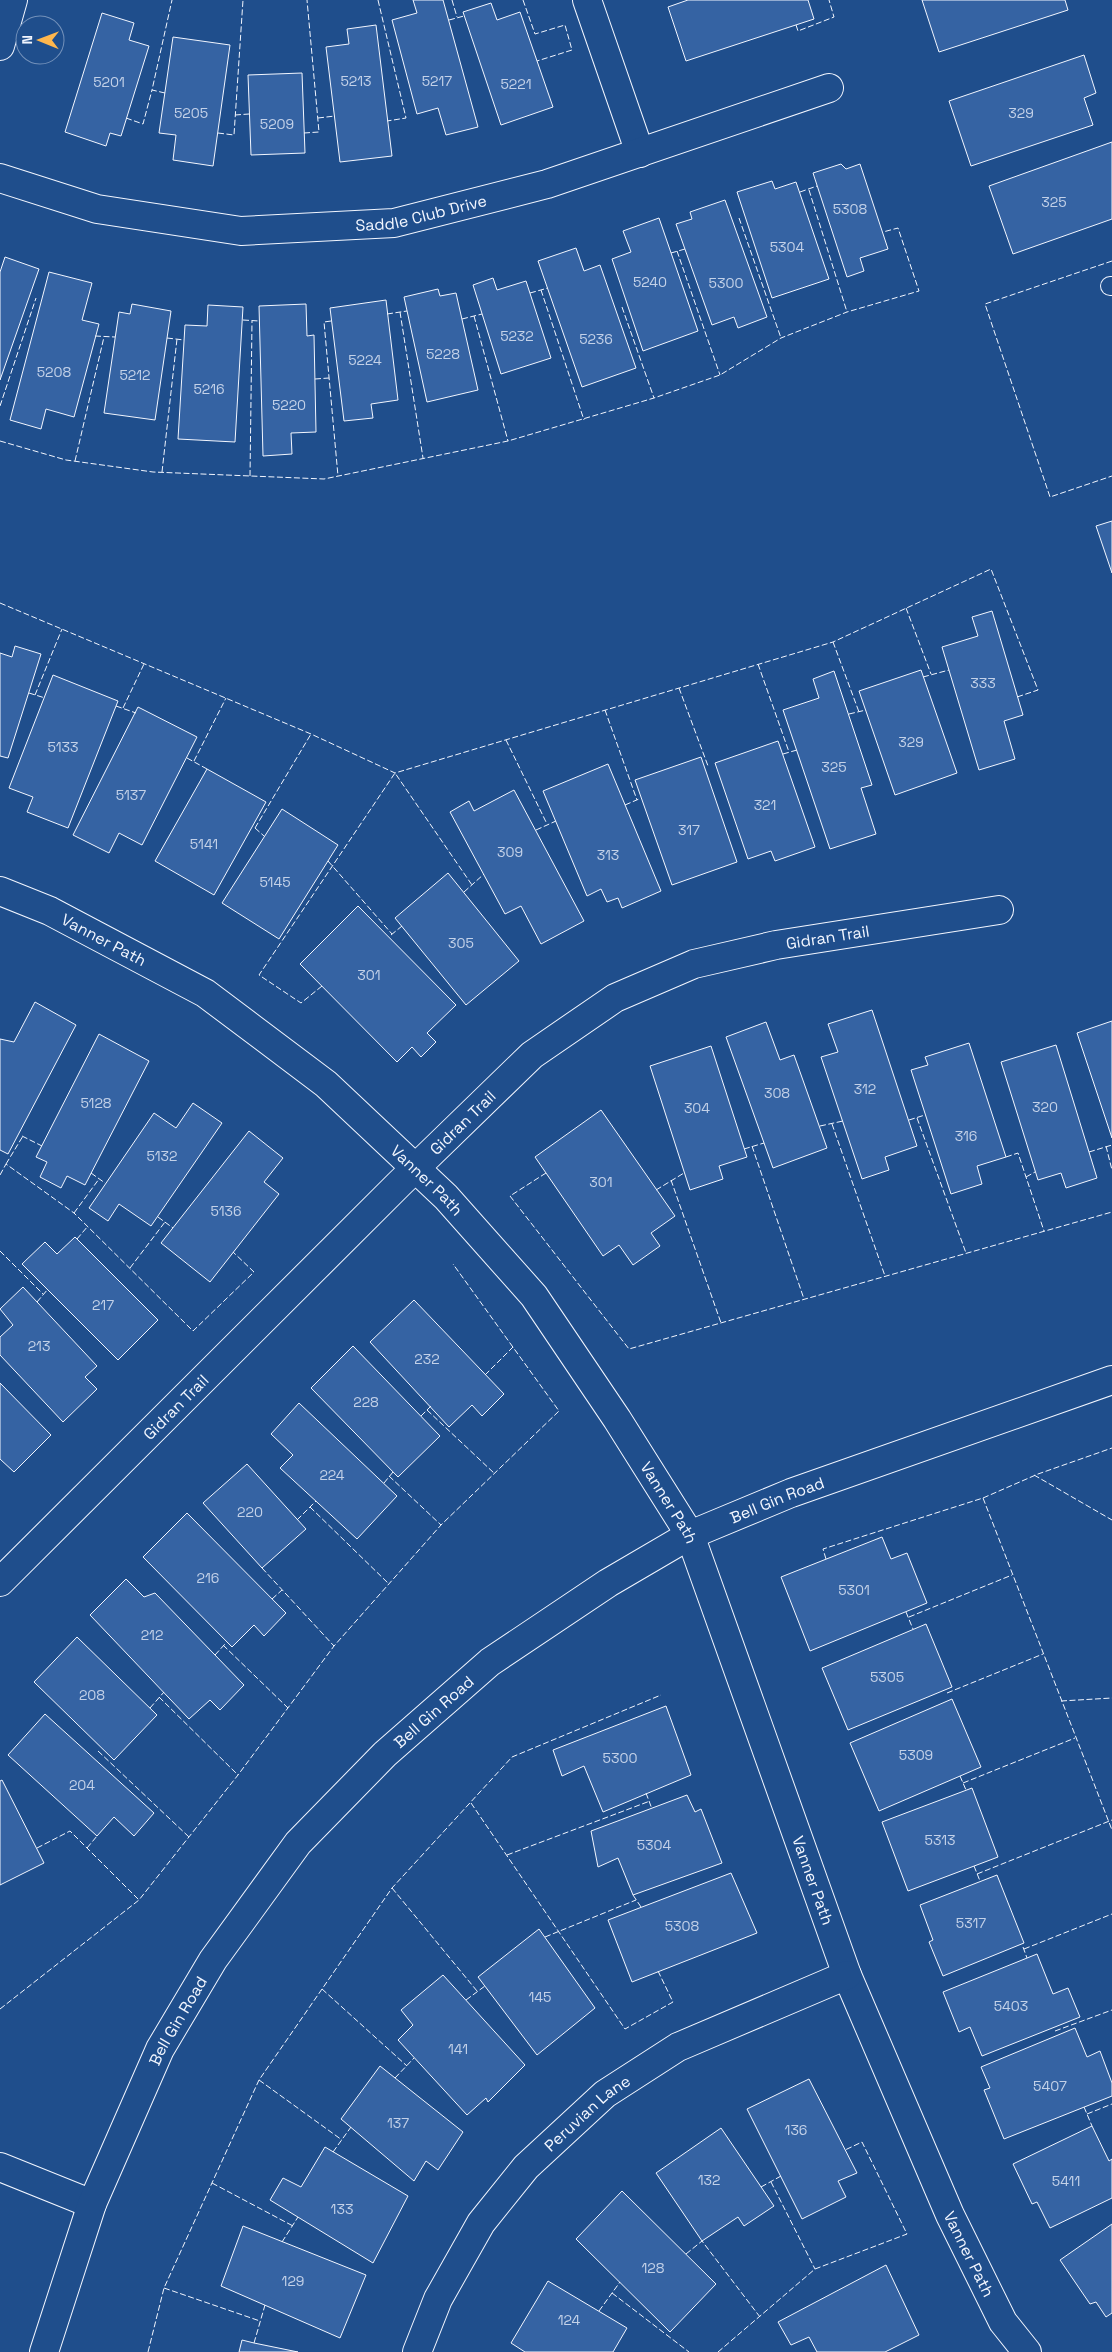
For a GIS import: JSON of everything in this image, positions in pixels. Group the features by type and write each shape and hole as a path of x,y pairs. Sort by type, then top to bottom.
{"street":[{"path":"0,46 13,0"},
{"path":"587,0 640,153"},
{"name":"Saddle Club Drive","path":"0,178 97,209 241,231 394,223 547,184 829,88"},
{"name":"Vanner Path","path":"0,891 50,911 204,993 326,1084 446,1197 534,1296 617,1419 690,1535 847,1975 950,2215 1003,2322 1027,2352"},
{"name":"Gidran Trail","path":"0,1582 415,1168 532,1055 615,998 694,964 776,944 999,910"},
{"name":"Bell Gin Road","path":"44,2352 92,2204 160,2049 213,1960 298,1844 385,1754 490,1662 608,1583 690,1535 791,1493 1112,1380"},
{"name":"Peruvian Lane","path":"417,2352 438,2299 481,2223 526,2167 605,2094 678,2047 847,1975"},
{"path":"0,2167 92,2204"}],"building":[{"path":"413,0 443,0 478,127 446,135 438,108 417,114 392,20 417,13"},
{"path":"688,0 808,0 814,19 686,61 668,7"},
{"path":"922,0 1065,0 1068,10 939,52"},
{"path":"491,3 497,20 520,12 553,107 501,125 463,12"},
{"path":"102,13 134,23 129,40 149,46 121,136 110,133 106,146 65,132"},
{"path":"376,25 392,156 340,162 326,47 349,44 347,29"},
{"path":"173,37 230,45 213,166 173,160 176,135 159,133"},
{"path":"1084,55 1096,93 1084,98 1093,125 971,166 949,101"},
{"path":"302,73 305,153 251,155 248,75"},
{"path":"1112,142 1112,219 1013,254 989,186"},
{"path":"841,164 846,169 860,164 888,249 860,258 864,271 847,277 813,173"},
{"path":"772,181 775,189 796,182 829,279 772,298 737,192"},
{"path":"725,200 767,317 738,328 734,317 712,325 676,224 692,219 690,212"},
{"path":"659,218 698,331 643,351 612,259 631,252 623,231"},
{"path":"576,248 584,271 600,265 636,368 582,387 538,261"},
{"path":"5,257 39,269 0,380 0,272"},
{"path":"49,272 92,283 82,320 99,324 74,417 46,409 41,429 10,420"},
{"path":"493,278 497,290 526,281 551,358 501,374 473,285"},
{"path":"438,289 440,296 456,293 478,390 427,402 404,297"},
{"path":"386,300 398,400 371,404 373,418 344,421 330,308"},
{"path":"132,304 171,311 155,420 104,413 119,312 130,314"},
{"path":"306,304 307,336 314,335 316,432 291,433 292,454 263,456 259,306"},
{"path":"208,305 243,307 235,442 178,439 185,325 207,326"},
{"path":"1112,521 1112,573 1096,526"},
{"path":"992,611 1023,715 1004,721 1015,759 979,770 942,647 978,636 972,617"},
{"path":"15,646 41,654 8,758 0,756 0,653 12,657"},
{"path":"921,670 957,773 895,795 859,691"},
{"path":"834,671 872,785 861,788 876,834 830,849 783,710 819,698 813,679"},
{"path":"53,675 118,701 68,828 27,812 33,797 9,788"},
{"path":"138,707 197,737 142,845 119,833 109,853 73,835"},
{"path":"778,741 815,847 775,861 771,851 748,859 715,763"},
{"path":"701,757 737,862 672,885 635,780"},
{"path":"608,764 661,891 622,908 618,898 607,902 601,889 587,896 543,791"},
{"path":"207,769 266,802 214,895 155,861"},
{"path":"514,790 584,921 541,944 521,906 505,914 450,812 469,801 474,811"},
{"path":"282,809 338,845 279,939 222,903"},
{"path":"448,873 519,961 466,1005 395,918"},
{"path":"358,906 456,1005 427,1033 436,1042 421,1057 412,1047 397,1062 300,964"},
{"path":"35,1002 76,1025 8,1154 0,1150 0,1039 14,1042"},
{"path":"872,1010 917,1146 885,1157 889,1170 862,1179 821,1057 838,1052 828,1024"},
{"path":"1112,1021 1112,1138 1077,1033"},
{"path":"766,1022 780,1060 794,1055 827,1148 773,1168 726,1037"},
{"path":"99,1034 149,1061 85,1185 67,1176 61,1188 40,1177 47,1162 36,1157"},
{"path":"969,1043 1006,1157 977,1166 982,1184 951,1194 911,1070 928,1065 925,1057"},
{"path":"1056,1045 1097,1178 1066,1188 1061,1173 1038,1180 1001,1062"},
{"path":"711,1046 747,1157 719,1166 723,1179 690,1190 650,1066"},
{"path":"193,1103 222,1123 151,1226 119,1204 108,1221 89,1208 154,1113 176,1128"},
{"path":"601,1110 675,1216 651,1233 660,1246 633,1265 619,1245 603,1256 535,1157"},
{"path":"249,1131 283,1158 264,1182 279,1194 210,1282 161,1243"},
{"path":"75,1237 158,1320 118,1360 22,1264 45,1242 57,1254"},
{"path":"23,1287 97,1366 85,1377 97,1389 63,1422 0,1355 0,1337 13,1325 0,1309"},
{"path":"414,1300 504,1394 482,1416 472,1405 449,1427 370,1342"},
{"path":"353,1346 440,1436 398,1477 311,1388"},
{"path":"0,1383 51,1435 14,1472 0,1459"},
{"path":"299,1403 397,1496 357,1539 280,1468 293,1455 271,1434"},
{"path":"247,1464 306,1529 262,1568 203,1503"},
{"path":"187,1513 286,1613 264,1636 254,1625 232,1647 143,1557"},
{"path":"882,1537 891,1559 907,1553 927,1603 810,1651 781,1577"},
{"path":"126,1579 144,1597 155,1593 244,1685 220,1710 210,1700 189,1719 90,1615"},
{"path":"926,1624 952,1687 848,1730 822,1668"},
{"path":"77,1637 157,1715 114,1760 34,1682"},
{"path":"952,1699 981,1767 879,1811 850,1743"},
{"path":"666,1706 691,1775 603,1812 584,1766 562,1776 553,1750"},
{"path":"45,1714 154,1813 134,1836 114,1817 97,1836 8,1755"},
{"path":"2,1780 44,1863 0,1885 0,1781"},
{"path":"972,1788 998,1857 908,1891 882,1822"},
{"path":"687,1795 695,1812 701,1809 722,1863 633,1895 618,1858 598,1867 591,1831"},
{"path":"731,1873 757,1933 632,1982 608,1920"},
{"path":"997,1875 1024,1943 943,1976 929,1942 933,1940 920,1905"},
{"path":"539,1929 595,2008 537,2055 478,1977"},
{"path":"1037,1954 1053,1994 1068,1988 1080,2017 982,2056 970,2027 959,2032 943,1992"},
{"path":"443,1975 525,2065 488,2102 486,2098 467,2115 398,2040 413,2025 401,2010"},
{"path":"1075,2028 1087,2057 1100,2051 1112,2083 1112,2096 1004,2139 984,2090 990,2088 981,2067"},
{"path":"380,2066 463,2132 438,2170 426,2161 414,2181 341,2119"},
{"path":"809,2079 857,2173 838,2181 846,2197 802,2219 747,2109"},
{"path":"1092,2126 1109,2161 1112,2159 1112,2198 1050,2228 1037,2202 1032,2204 1013,2164"},
{"path":"721,2128 774,2206 744,2226 738,2217 702,2241 656,2173"},
{"path":"325,2147 408,2196 373,2263 270,2200 283,2178 301,2187"},
{"path":"622,2191 716,2284 670,2332 576,2239"},
{"path":"1112,2224 1112,2313 1106,2317 1096,2302 1090,2304 1060,2260"},
{"path":"243,2226 366,2275 340,2338 221,2286"},
{"path":"886,2265 919,2335 885,2352 817,2352 809,2337 791,2345 778,2322"},
{"path":"548,2281 627,2328 613,2352 525,2352 511,2343"},
{"path":"242,2340 254,2343 298,2352 239,2352"}],"fence":[{"path":"165,93 152,90 172,0"},
{"path":"218,133 234,135 243,0"},
{"path":"304,133 319,132 307,0"},
{"path":"378,0 406,118 387,121"},
{"path":"452,0 457,17"},
{"path":"523,0 535,34 565,25 572,50 537,61"},
{"path":"796,25 798,31 834,17 829,0"},
{"path":"449,20 464,16"},
{"path":"126,118 143,124 152,90"},
{"path":"235,115 249,114"},
{"path":"318,118 335,116"},
{"path":"800,192 817,186"},
{"path":"809,190 847,312"},
{"path":"739,218 781,338"},
{"path":"0,441 66,460 153,472 324,479 508,441 654,398 720,375 781,338 847,312 919,291 898,228 883,232"},
{"path":"671,253 685,249"},
{"path":"677,251 720,375"},
{"path":"1112,261 985,304 1050,497 1112,476"},
{"path":"530,293 548,288"},
{"path":"541,290 584,420"},
{"path":"0,406 36,298"},
{"path":"622,307 654,398"},
{"path":"387,314 407,311"},
{"path":"400,312 423,458"},
{"path":"462,319 482,314"},
{"path":"474,316 508,441"},
{"path":"243,320 259,321"},
{"path":"250,476 252,321"},
{"path":"331,321 324,322 338,476"},
{"path":"95,336 115,337"},
{"path":"75,461 104,337"},
{"path":"167,338 184,340"},
{"path":"162,472 177,339"},
{"path":"315,379 329,378"},
{"path":"0,603 311,734 395,773 833,642 991,569 1038,690 1017,697"},
{"path":"906,608 931,674"},
{"path":"35,695 62,629"},
{"path":"833,642 859,712"},
{"path":"123,708 144,664"},
{"path":"758,664 789,752"},
{"path":"923,677 949,670"},
{"path":"679,688 708,766"},
{"path":"29,693 45,698"},
{"path":"194,761 226,698"},
{"path":"116,706 136,713"},
{"path":"605,710 637,800"},
{"path":"849,714 866,710"},
{"path":"255,828 311,734"},
{"path":"506,740 547,824"},
{"path":"783,754 797,750"},
{"path":"187,758 207,769"},
{"path":"322,986 301,1003 259,975 395,773 472,885"},
{"path":"625,805 639,799"},
{"path":"536,830 556,821"},
{"path":"255,828 264,836"},
{"path":"328,861 392,934"},
{"path":"464,892 484,874"},
{"path":"391,935 402,926"},
{"path":"909,1120 925,1115"},
{"path":"917,1118 966,1253"},
{"path":"820,1126 843,1121"},
{"path":"832,1124 885,1276"},
{"path":"22,1136 42,1146"},
{"path":"6,1164 23,1136"},
{"path":"744,1149 764,1143"},
{"path":"1089,1152 1112,1145"},
{"path":"752,1146 804,1299"},
{"path":"1106,1146 1112,1170"},
{"path":"1006,1157 1018,1153 1044,1231"},
{"path":"0,1175 6,1164 74,1213 193,1331 254,1272 233,1252"},
{"path":"1026,1177 1035,1172"},
{"path":"91,1173 105,1183"},
{"path":"546,1173 510,1196 629,1349 1112,1212"},
{"path":"656,1190 684,1173"},
{"path":"74,1213 99,1179"},
{"path":"671,1180 721,1323"},
{"path":"158,1217 173,1228"},
{"path":"130,1268 165,1222"},
{"path":"77,1239 88,1226"},
{"path":"0,1251 43,1294"},
{"path":"0,2009 139,1900 238,1775 334,1646 441,1525 559,1411 453,1264"},
{"path":"37,1302 48,1289"},
{"path":"485,1375 513,1347"},
{"path":"421,1416 431,1406"},
{"path":"427,1410 495,1474"},
{"path":"983,1498 1038,1474 1112,1448"},
{"path":"384,1483 393,1472"},
{"path":"1034,1475 1112,1520"},
{"path":"389,1476 441,1525"},
{"path":"826,1559 823,1549 983,1498 1112,1830"},
{"path":"297,1520 316,1501"},
{"path":"310,1507 389,1584"},
{"path":"262,1568 334,1646"},
{"path":"909,1617 1012,1575"},
{"path":"272,1599 282,1590"},
{"path":"906,1612 913,1629"},
{"path":"215,1655 225,1644"},
{"path":"223,1645 288,1708"},
{"path":"947,1693 1043,1654"},
{"path":"150,1708 164,1692"},
{"path":"148,2352 164,2288 259,2080 392,1888 512,1757 661,1695"},
{"path":"159,1697 238,1775"},
{"path":"1061,1701 1112,1698"},
{"path":"963,1783 1075,1738"},
{"path":"98,1751 189,1837"},
{"path":"960,1776 966,1790"},
{"path":"646,1793 652,1809"},
{"path":"507,1855 650,1801"},
{"path":"471,1803 625,2029 673,2002 658,1971"},
{"path":"977,1874 1112,1820"},
{"path":"37,1848 70,1831 139,1900"},
{"path":"87,1848 97,1836"},
{"path":"974,1866 980,1881"},
{"path":"392,1888 477,1991"},
{"path":"633,1895 641,1907"},
{"path":"545,1937 636,1900"},
{"path":"1024,1949 1112,1914"},
{"path":"1023,1947 1027,1958"},
{"path":"466,2000 485,1986"},
{"path":"322,1989 407,2066"},
{"path":"1055,2031 1112,2010"},
{"path":"395,2078 414,2058"},
{"path":"259,2080 342,2140"},
{"path":"1087,2114 1112,2104"},
{"path":"1084,2107 1092,2126"},
{"path":"333,2152 351,2127"},
{"path":"718,2352 815,2269 907,2234 862,2142 845,2150"},
{"path":"761,2187 781,2176"},
{"path":"771,2182 815,2269"},
{"path":"212,2183 293,2226"},
{"path":"282,2242 298,2217"},
{"path":"686,2254 702,2241 760,2317"},
{"path":"599,2311 620,2282"},
{"path":"164,2288 260,2321"},
{"path":"612,2293 689,2352"},
{"path":"254,2343 265,2305"}]}
